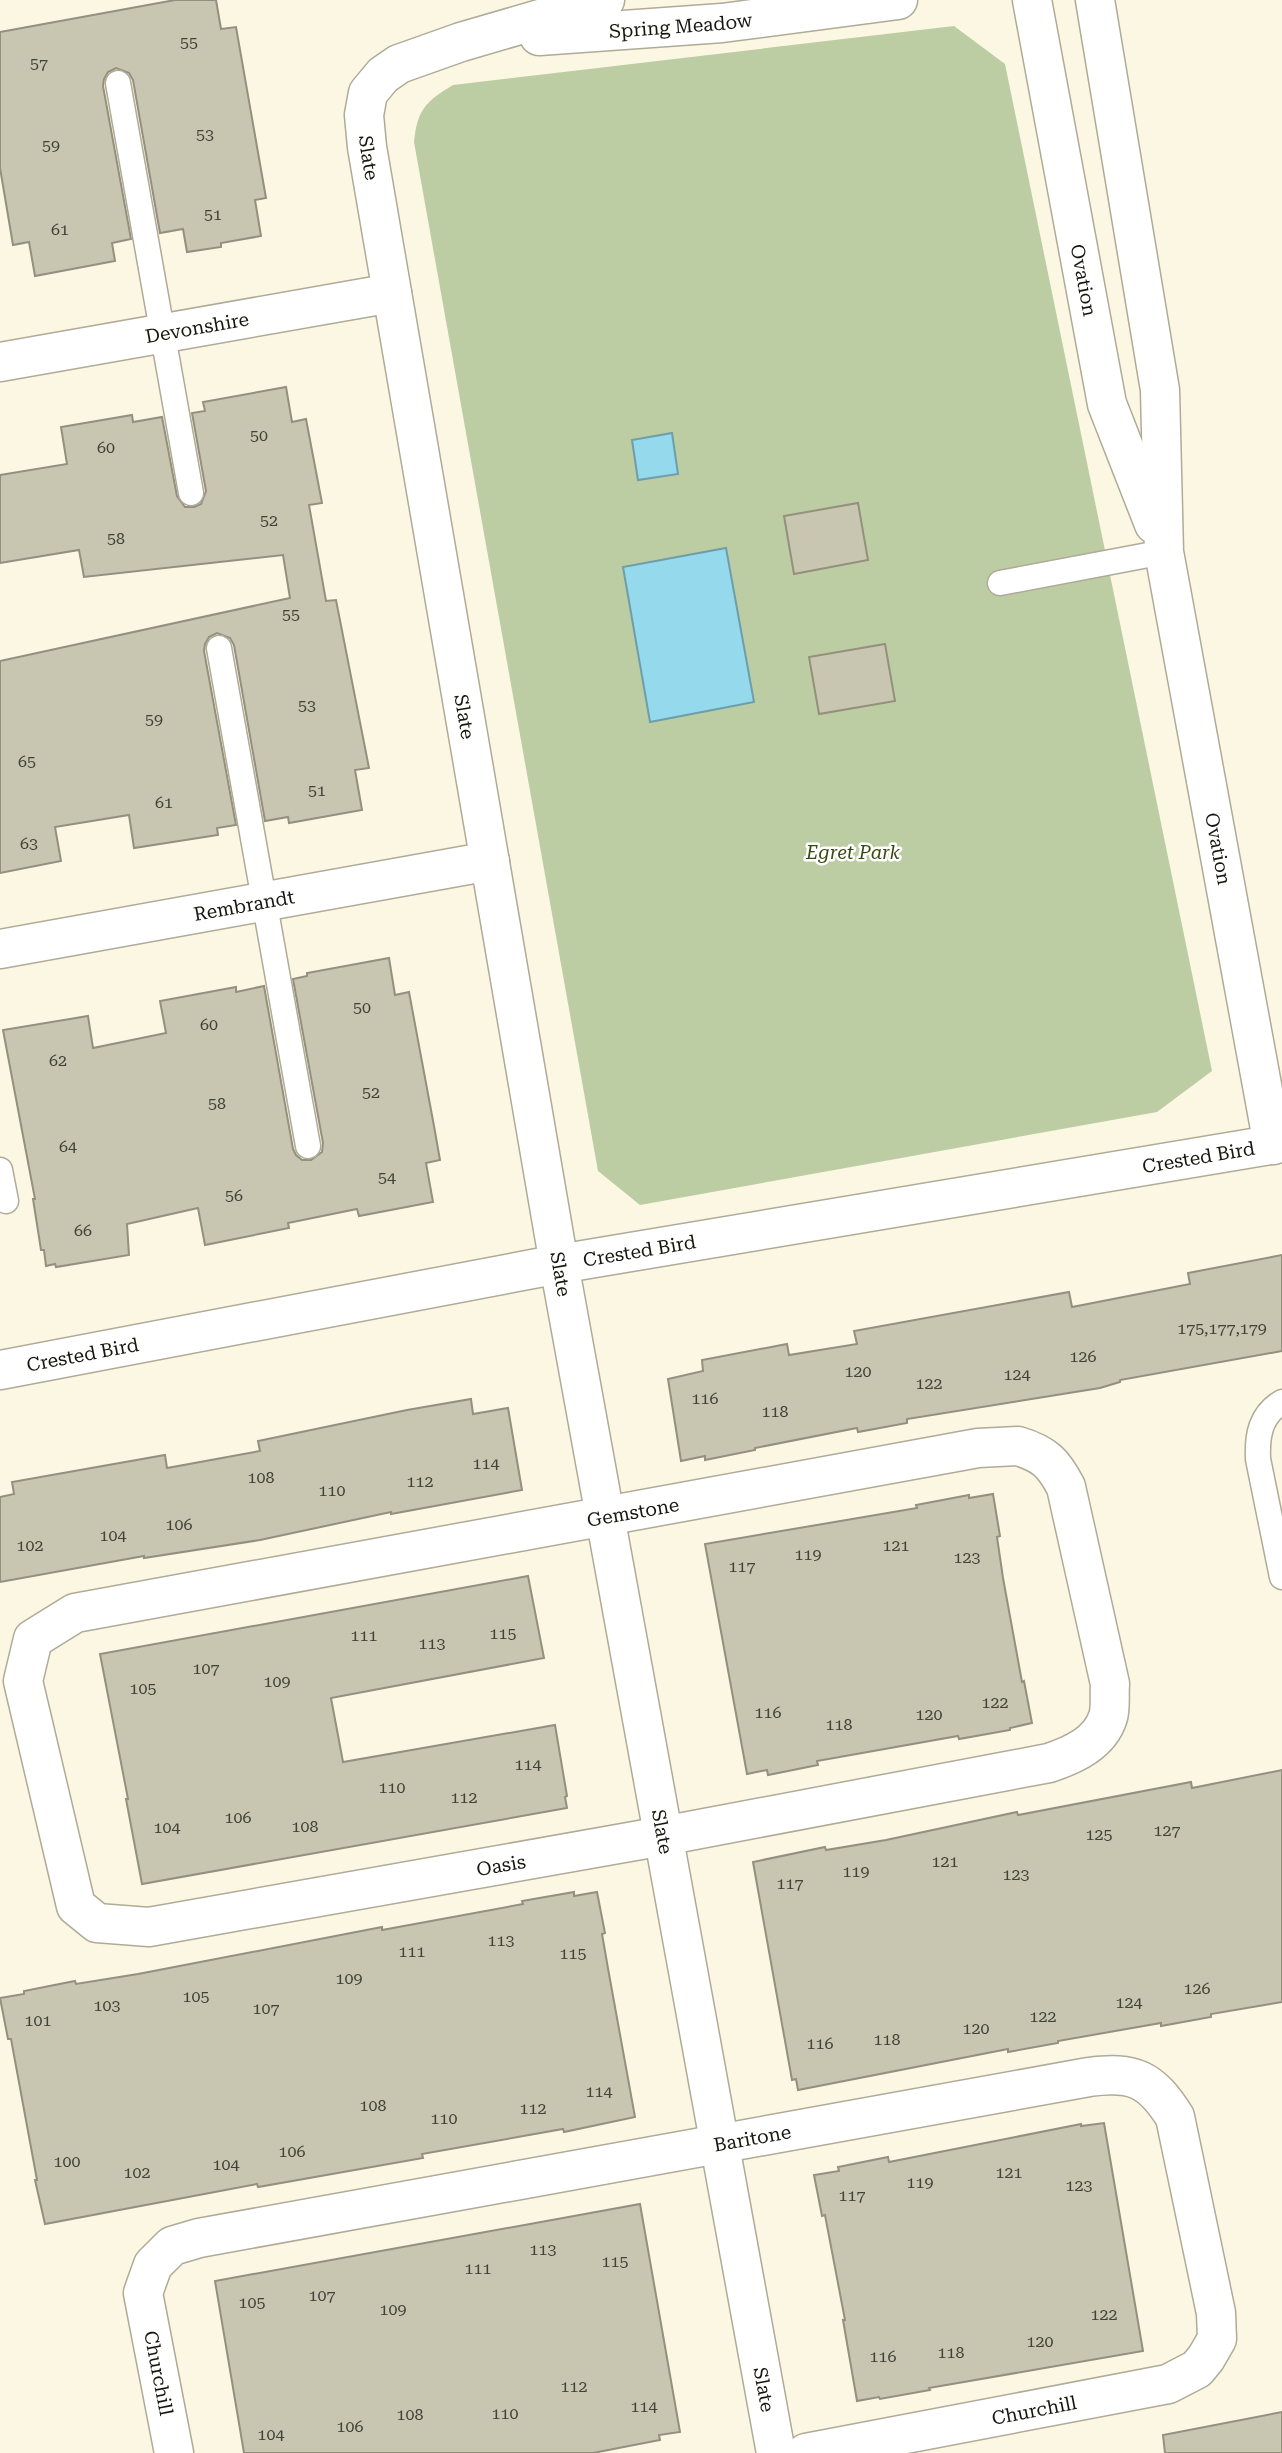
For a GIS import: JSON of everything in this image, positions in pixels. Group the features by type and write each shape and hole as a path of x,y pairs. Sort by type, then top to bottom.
{"street":[{"name":"Spring Meadow","path":"368,93 383,75 399,64 461,42 605,0"},
{"name":"Spring Meadow","path":"461,42 722,23 898,0"},
{"name":"Ovation","path":"1032,0 1107,404 1164,552"},
{"name":"Ovation","path":"1095,0 1160,390 1164,552 1278,1144"},
{"name":"Slate","path":"368,93 365,115 367,147 559,1264 776,2453"},
{"name":"Devonshire","path":"0,362 392,293"},
{"name":"Rembrandt","path":"0,949 490,861"},
{"name":"Crested Bird","path":"0,1370 559,1264 1278,1144"},
{"name":"Gemstone","path":"23,1681 33,1639 75,1613 978,1448 1018,1446 1046,1458 1066,1487 1110,1684"},
{"name":"Oasis","path":"23,1681 76,1906 97,1923 149,1927 663,1836 1049,1763 1067,1758 1094,1740 1108,1716 1110,1684"},
{"name":"Baritone","path":"144,2293 153,2265 162,2255 172,2246 199,2238 1112,2074 1141,2080 1161,2095 1175,2118 1216,2314"},
{"name":"Churchill","path":"144,2293 174,2453"},
{"name":"Churchill","path":"806,2453 1168,2384 1197,2369 1206,2358 1217,2339 1216,2314"}],"lane":[{"path":"118,83 191,493"},
{"path":"1000,583 1164,552"},
{"path":"219,648 308,1146"},
{"path":"0,1170 6,1201"},
{"path":"1282,1402 1264,1417 1257,1444 1282,1577"}],"green space":[{"name":"Egret Park","path":"954,26 1005,64 1212,1071 1157,1112 640,1205 598,1171 414,142 418,122 424,107 453,85"}],"water":[{"path":"672,433 678,474 638,480 632,440"},
{"path":"726,548 754,702 650,722 623,567"}],"building":[{"path":"175,0 216,0 221,29 236,27 266,198 255,200 261,236 221,243 221,247 187,252 183,229 160,233 133,80 129,73 116,68 108,72 103,86 131,239 112,243 115,261 35,276 29,242 13,245 0,168 0,32"},
{"path":"286,387 292,422 306,419 322,503 309,505 326,601 336,600 369,768 355,770 362,810 289,823 288,817 265,821 234,645 230,638 217,633 209,637 204,651 236,825 217,828 218,835 134,848 129,815 55,827 61,861 0,873 0,661 290,598 283,555 84,577 79,550 0,563 0,475 67,464 61,427 132,415 133,422 162,417 177,496 185,507 194,507 201,504 206,491 192,413 205,411 203,402"},
{"path":"858,503 868,560 794,574 784,516"},
{"path":"885,644 895,701 819,714 809,657"},
{"path":"389,958 395,995 409,992 434,1126 440,1160 426,1163 433,1202 359,1216 357,1209 288,1223 289,1228 205,1245 198,1208 127,1224 129,1255 56,1267 55,1264 46,1266 3,1030 88,1016 93,1048 166,1033 160,1001 236,987 236,992 264,986 293,1149 302,1160 311,1160 322,1152 323,1143 293,979 307,976 307,973"},
{"path":"1282,1255 1282,1351 1120,1380 1100,1388 907,1419 907,1423 858,1432 857,1428 705,1460 705,1456 681,1461 668,1379 703,1371 702,1360 787,1344 789,1355 857,1344 854,1331 1069,1292 1072,1307 1190,1284 1188,1273"},
{"path":"471,1399 473,1414 508,1408 522,1490 391,1512 260,1540 144,1556 0,1582 0,1497 14,1494 12,1482 165,1455 167,1468 260,1451 258,1441"},
{"path":"993,1494 1003,1578 1032,1723 1010,1730 959,1739 958,1736 817,1761 818,1765 768,1775 767,1770 747,1774 705,1544 917,1508 916,1505 969,1495 969,1498"},
{"path":"528,1576 544,1658 331,1698 343,1762 555,1725 567,1808 142,1884 100,1654"},
{"path":"1282,1770 1282,2002 1161,2026 1161,2023 1008,2052 1008,2049 798,2090 796,2079 792,2080 753,1862 825,1847 826,1850 886,1840 1017,1812 1018,1815 1191,1782 1192,1788"},
{"path":"574,1892 574,1896 597,1892 635,2117 564,2132 563,2129 422,2154 423,2158 258,2187 257,2184 45,2224 11,2039 8,2039 0,1998 75,1981 76,1984 138,1974 382,1927 382,1930 523,1904 522,1901"},
{"path":"1104,2123 1143,2351 857,2401 845,2320 825,2215 822,2216 814,2175 839,2171 838,2167 888,2157 889,2162 1081,2124"},
{"path":"640,2204 680,2432 659,2435 660,2440 593,2453 244,2453 215,2281"},
{"path":"1282,2412 1282,2453 1165,2453 1163,2435"}]}
